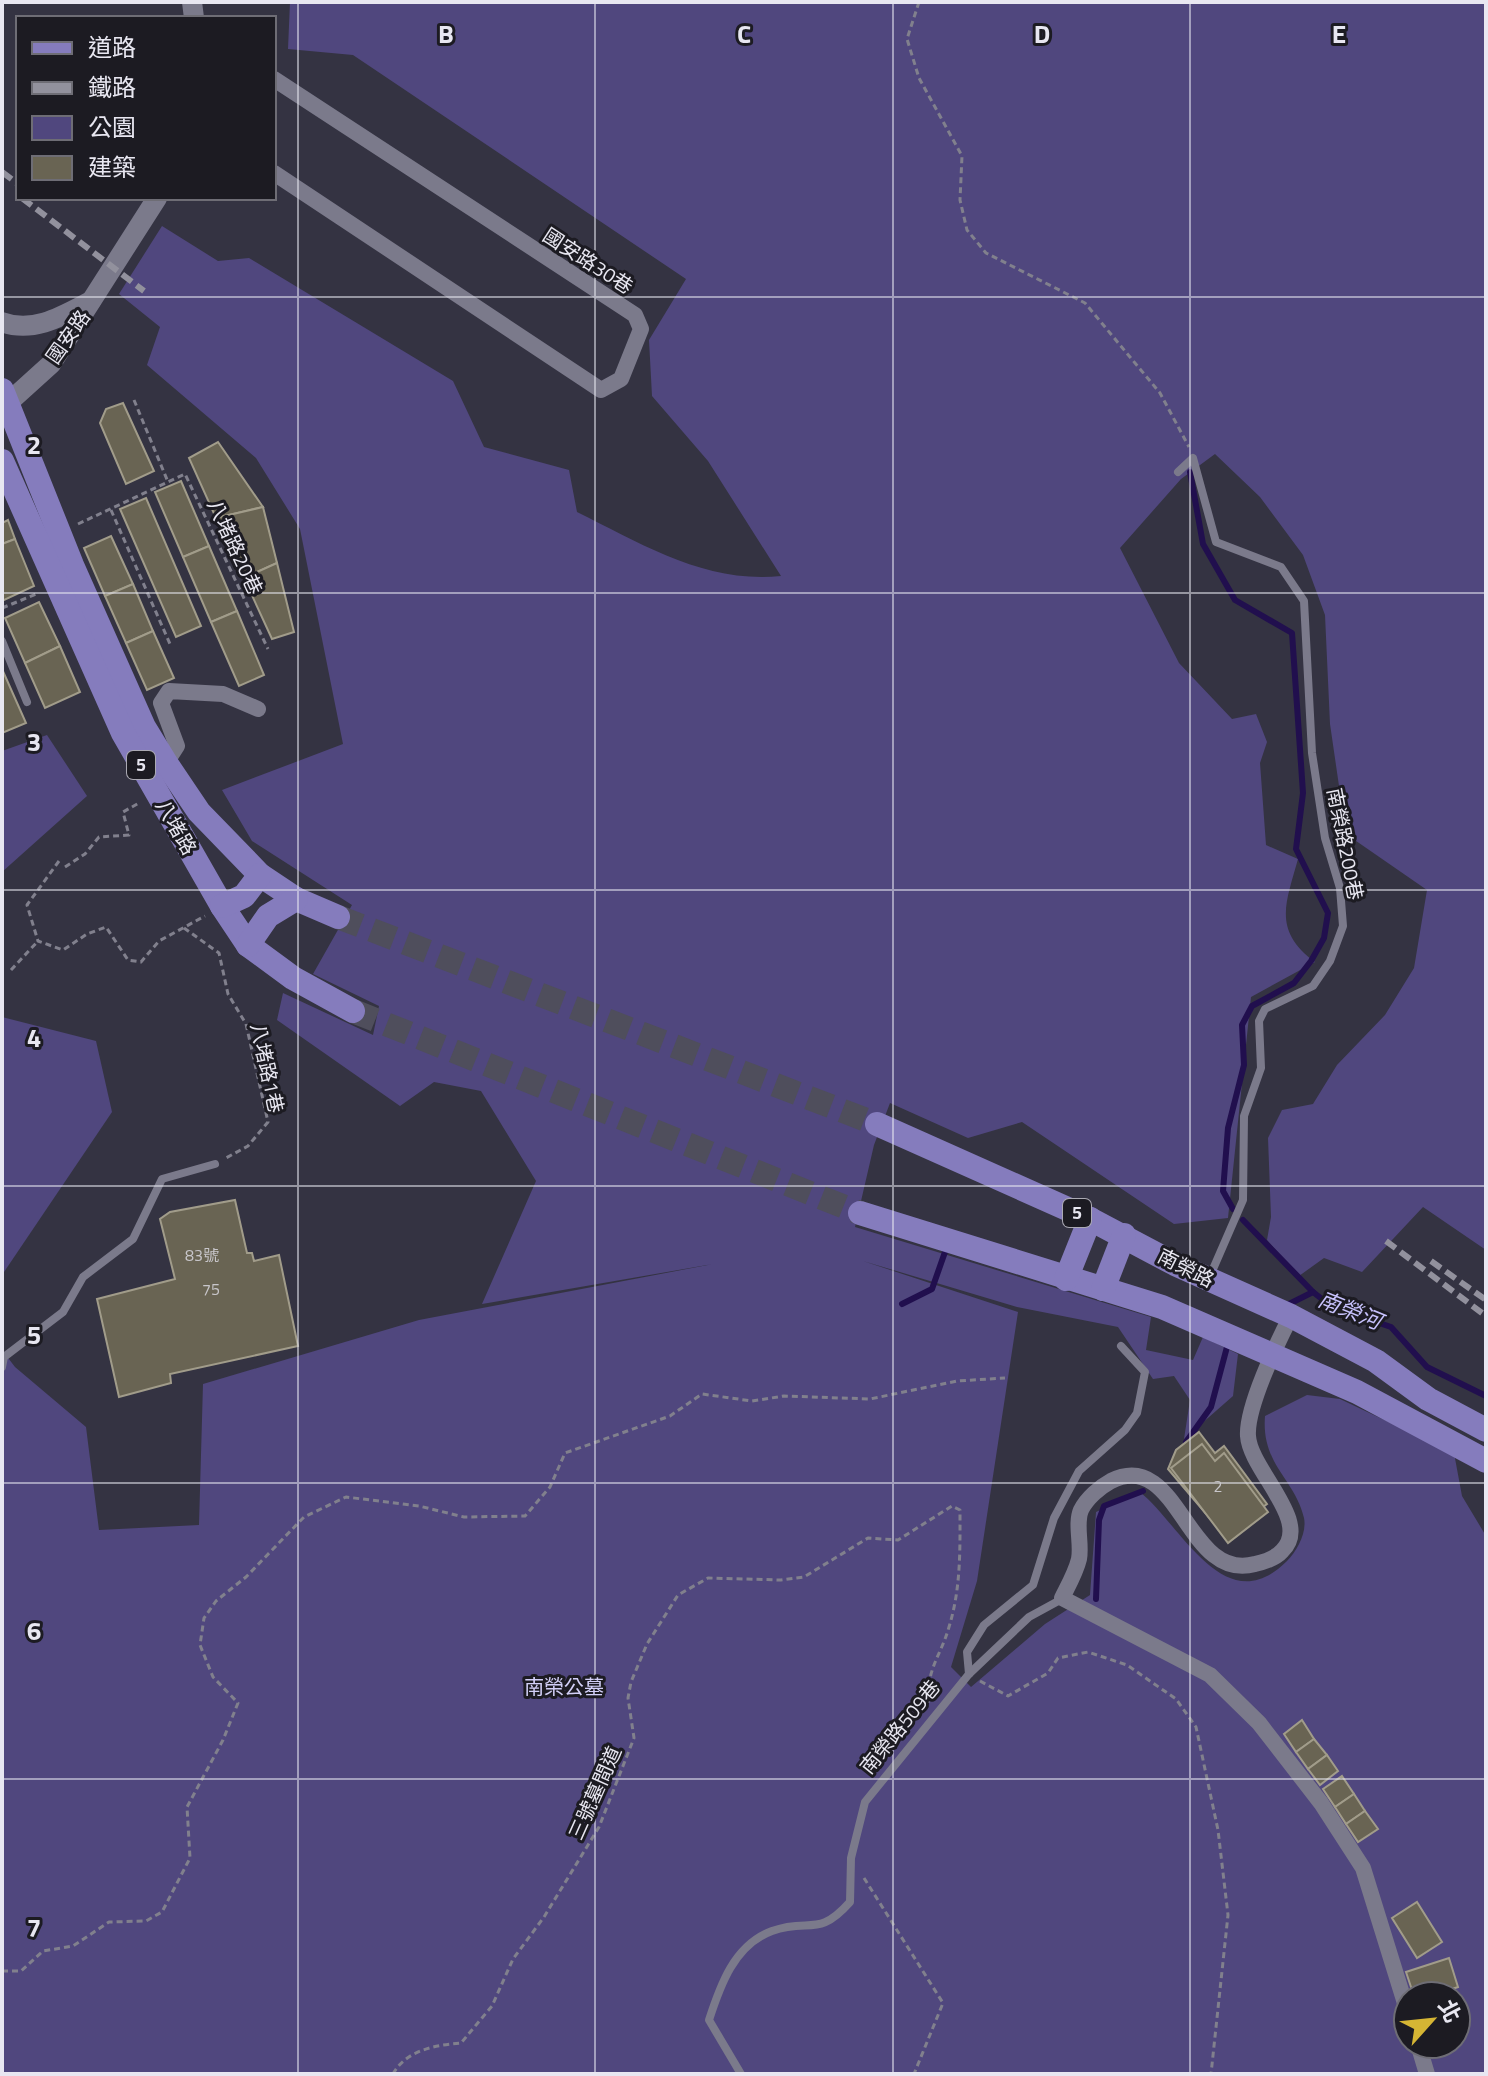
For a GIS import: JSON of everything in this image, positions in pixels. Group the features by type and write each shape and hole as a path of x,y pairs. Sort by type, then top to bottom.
{"main road":[{"name":"八堵路","path":"4,398 144,727 166,763 199,812 260,875 296,899 338,917"},
{"name":"八堵路","path":"2,461 123,733 222,906 248,945 293,978 353,1011"},
{"path":"222,906 244,896 260,875"},
{"path":"248,945 268,916 296,899"},
{"name":"南榮路","path":"877,1124 1090,1219 1208,1280 1291,1316 1376,1361 1428,1399 1486,1430"},
{"path":"860,1213 1162,1307 1357,1392 1486,1461"},
{"name":"5","path":"1066,1279 1090,1219"},
{"path":"1103,1289 1124,1235"}],"street":[{"name":"國安路30巷","path":"276,80 635,315 641,329 621,379 601,390 276,174"},
{"name":"國安路","path":"4,398 51,364 154,205"},
{"path":"2,322 11,325 48,323 95,299"},
{"path":"166,763 177,746 161,703 169,691 223,694 258,709"},
{"path":"1291,1316 1272,1353 1247,1433 1250,1450 1291,1520 1290,1539 1283,1551 1268,1561 1244,1567 1223,1561 1202,1546 1165,1492 1153,1481 1136,1476 1117,1478 1101,1486 1081,1511 1079,1559 1062,1598 1210,1675 1259,1723 1321,1803 1363,1868 1398,1980"}],"lane":[{"path":"1178,472 1194,462"},
{"name":"南榮路200巷","path":"1194,462 1216,542 1281,567 1304,601 1312,753 1325,838 1340,888 1343,926 1330,961 1313,986 1265,1009 1259,1021 1261,1068 1244,1116 1243,1200 1208,1280"},
{"path":"2,641 27,702"},
{"path":"2,1367 4,1357 63,1312 83,1277 133,1239 162,1179 215,1164"},
{"path":"969,1674 967,1652 984,1625 1033,1585 1054,1518 1079,1471 1125,1430 1137,1413 1145,1372 1121,1346"},
{"name":"南榮路509巷","path":"741,2074 709,2020 722,1980 743,1951 771,1931 832,1922 850,1902 851,1858 865,1802 969,1674 1029,1617 1062,1598"}],"path":[{"path":"919,2 907,39 919,78 962,156 960,200 967,230 986,253 1085,303 1160,393 1194,462"},
{"path":"58,531 168,482 134,400"},
{"name":"八堵路20巷","path":"168,482 185,474 268,649"},
{"path":"111,510 170,644"},
{"path":"2,608 57,584"},
{"path":"65,867 85,854 99,837 129,835 123,812 156,794"},
{"path":"38,941 27,905 59,861"},
{"path":"38,941 63,950 87,934 106,927 128,960 141,962 159,941 222,906"},
{"name":"八堵路1巷","path":"184,928 219,953 228,994 246,1024 268,1122 248,1146 215,1164"},
{"path":"11,970 38,941"},
{"path":"2,1971 21,1971 43,1951 73,1946 109,1922 146,1921 162,1912 190,1858 187,1807 223,1740 238,1703 213,1677 200,1645 204,1618 216,1601 246,1577 304,1517 346,1497 419,1506 464,1517 525,1516 550,1487 565,1453 670,1416 702,1394 752,1401 784,1396 870,1399 957,1381 1005,1378"},
{"name":"三號墓間道","path":"393,2074 397,2066 431,2046 461,2043 492,2006 513,1959 544,1917 599,1827 634,1738 628,1698 631,1682 647,1644 678,1595 708,1578 781,1580 804,1577 868,1538 898,1540 952,1506 960,1510 961,1573 949,1627 927,1677 928,1723"},
{"path":"969,1674 1008,1696 1048,1673 1058,1658 1088,1652 1127,1665 1164,1690 1176,1699 1196,1727 1218,1830 1228,1915 1211,2074"},
{"path":"851,1858 943,2003 914,2074"}],"green space":[{"name":"南榮公墓","path":"290,2 1486,2 1486,1250 1423,1207 1362,1272 1324,1258 1299,1276 1267,1240 1271,1217 1268,1138 1282,1110 1313,1104 1337,1065 1385,1015 1414,968 1427,890 1346,834 1330,724 1325,615 1303,555 1260,497 1215,454 1181,479 1120,548 1179,663 1232,719 1256,714 1267,742 1260,763 1266,845 1298,859 1286,915 1293,939 1315,962 1251,997 1228,1218 1174,1224 1022,1122 968,1138 890,1103 874,1145 855,1227 1151,1317 1146,1350 1193,1360 1203,1337 1238,1354 1233,1396 1184,1439 1190,1400 1174,1376 1153,1379 1118,1327 1017,1307 863,1261 1018,1312 977,1581 951,1667 971,1687 1045,1624 1090,1595 1096,1512 1140,1492 1206,1562 1224,1575 1244,1581 1265,1577 1287,1561 1300,1541 1304,1518 1294,1492 1268,1447 1265,1416 1307,1395 1340,1399 1454,1453 1462,1496 1486,1536 1486,2074 2,2074 2,1350 15,1367 86,1427 99,1530 199,1525 203,1384 419,1320 713,1264 482,1304 536,1181 481,1091 434,1082 400,1106 277,1020 283,993 373,1035 379,1006 313,974 352,905 252,841 222,790 343,744 300,529 256,458 147,365 160,327 119,294 162,226 218,261 249,258 453,381 484,447 569,470 577,512 650,548 701,568 753,577 781,576 708,461 652,396 649,340 686,279 353,55 288,49"},
{"path":"47,735 87,796 2,872 2,751"},
{"path":"2,1017 96,1041 112,1112 2,1275"}],"building":[{"path":"123,403 154,471 126,484 100,423 106,409"},
{"path":"218,442 263,507 216,518 189,458"},
{"path":"181,481 209,546 183,557 155,492"},
{"path":"146,498 201,626 176,637 120,509"},
{"path":"263,507 277,563 244,578 216,518"},
{"path":"8,520 15,539 2,544 2,523"},
{"path":"111,536 133,584 105,596 84,548"},
{"path":"15,539 34,586 2,601 2,544"},
{"path":"209,546 237,611 211,622 183,557"},
{"path":"277,563 294,632 272,639 244,578"},
{"path":"133,584 153,631 126,643 105,596"},
{"path":"39,602 60,646 25,663 5,618"},
{"path":"237,611 264,675 239,686 211,622"},
{"path":"153,631 174,678 147,690 126,643"},
{"path":"60,646 80,692 45,708 25,663"},
{"path":"2,669 26,723 2,733"},
{"path":"235,1200 247,1253 252,1253 254,1261 279,1255 298,1346 170,1374 171,1383 119,1397 97,1299 175,1279 160,1219 170,1212"},
{"path":"1199,1432 1215,1453 1224,1446 1267,1504 1224,1535 1168,1469 1176,1450"},
{"path":"1202,1444 1215,1461 1224,1453 1268,1512 1228,1543 1171,1468"},
{"path":"1302,1720 1314,1739 1296,1752 1284,1734"},
{"path":"1314,1739 1327,1755 1308,1769 1296,1752"},
{"path":"1327,1755 1338,1771 1320,1785 1308,1769"},
{"path":"1342,1776 1354,1794 1335,1807 1323,1789"},
{"path":"1354,1794 1365,1811 1346,1824 1335,1807"},
{"path":"1365,1811 1378,1829 1358,1842 1346,1824"},
{"path":"1417,1902 1442,1942 1417,1958 1392,1918"},
{"path":"1449,1958 1456,1980 1409,1980 1406,1972"}],"waterway":[{"path":"1190,472 1203,544 1235,600 1292,633 1303,793 1296,849 1328,913 1324,938 1311,961 1294,983 1252,1006 1242,1025 1244,1065 1228,1128 1223,1191 1233,1209"},
{"path":"1243,1220 1313,1292"},
{"path":"902,1304 932,1289 945,1252"},
{"name":"南榮河","path":"1287,1305 1313,1292 1332,1307 1391,1327 1427,1367 1486,1396"},
{"name":"南榮河","path":"1186,1442 1211,1407 1227,1347"},
{"name":"南榮河","path":"1096,1599 1099,1520 1104,1506 1143,1491"}],"tunnel":[{"path":"338,917 877,1124"},
{"path":"353,1011 860,1213"}],"railway":[{"path":"2,172 16,182"},
{"path":"25,200 144,291"},
{"path":"1386,1241 1486,1316"},
{"path":"1431,1261 1486,1300"}]}
